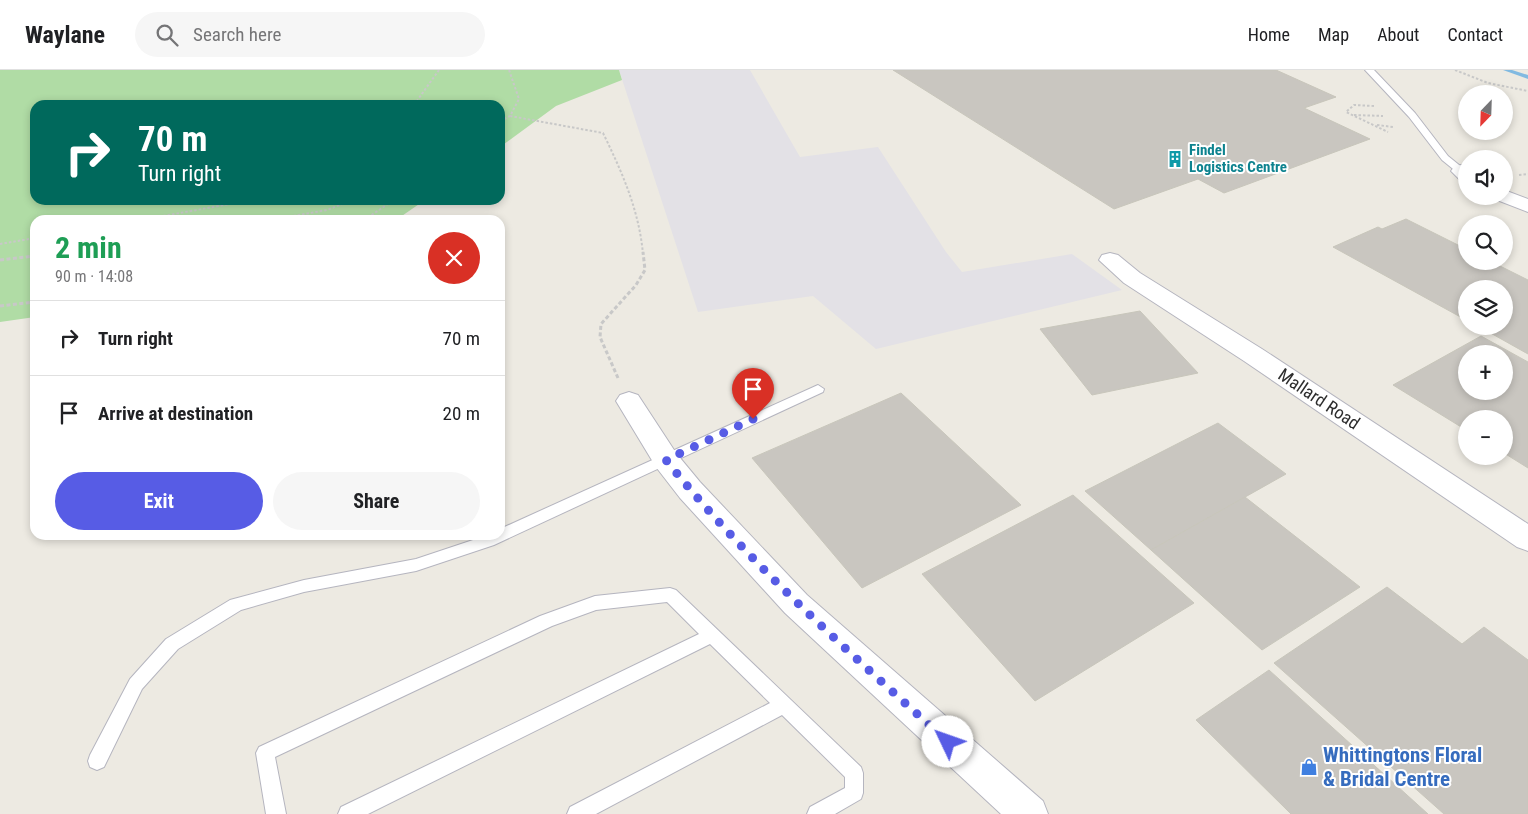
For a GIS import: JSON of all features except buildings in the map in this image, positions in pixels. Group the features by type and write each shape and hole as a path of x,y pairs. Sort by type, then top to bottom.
{"street":[{"path":"1513,200 1528,206"},
{"name":"Mallard Road","path":"1110,260 1132,278 1253,355 1528,539"},
{"path":"629,401 666,460 690,490 796,604 1029,814"}],"lane":[{"path":"1369,70 1412,114 1445,158 1458,168"},
{"path":"505,534 818,389"},
{"path":"97,761 136,684 172,644 236,605 304,586 416,565 491,540"},
{"path":"276,814 265,753 546,622 595,603 670,595 854,774 854,793 817,814"},
{"path":"348,814 712,635"},
{"path":"577,814 784,705"}],"path":[{"path":"418,100 439,70"},
{"path":"510,70 518,99 510,116"},
{"path":"1455,70 1488,83 1528,91"},
{"path":"1381,107 1354,105 1346,112 1388,132"},
{"path":"1353,115 1387,116"},
{"path":"505,118 510,116 603,133 625,179 641,230 645,270 636,285 604,319 601,324 600,337 629,401"},
{"path":"169,215 224,205"},
{"path":"298,215 326,210 340,205"},
{"path":"372,215 386,205"},
{"path":"0,244 30,239"},
{"path":"0,260 30,257"},
{"path":"0,306 30,303"}],"shaded area":[{"path":"619,70 750,70 800,157 878,147 946,252 962,272 1072,254 1122,290 876,349 813,296 698,312"}],"green space":[{"path":"0,70 619,70 622,80 556,106 505,143 505,100 30,100 30,205 418,205 403,215 30,215 30,318 0,322"}],"waterway":[{"path":"1506,70 1528,77"}],"place":[{"name":"Findel Logistics Centre","path":"1175,159"},
{"name":"Whittingtons Floral & Bridal Centre","path":"1309,767"}],"route":[{"path":"753,419 666,460 690,490 796,604 948,742"}]}
